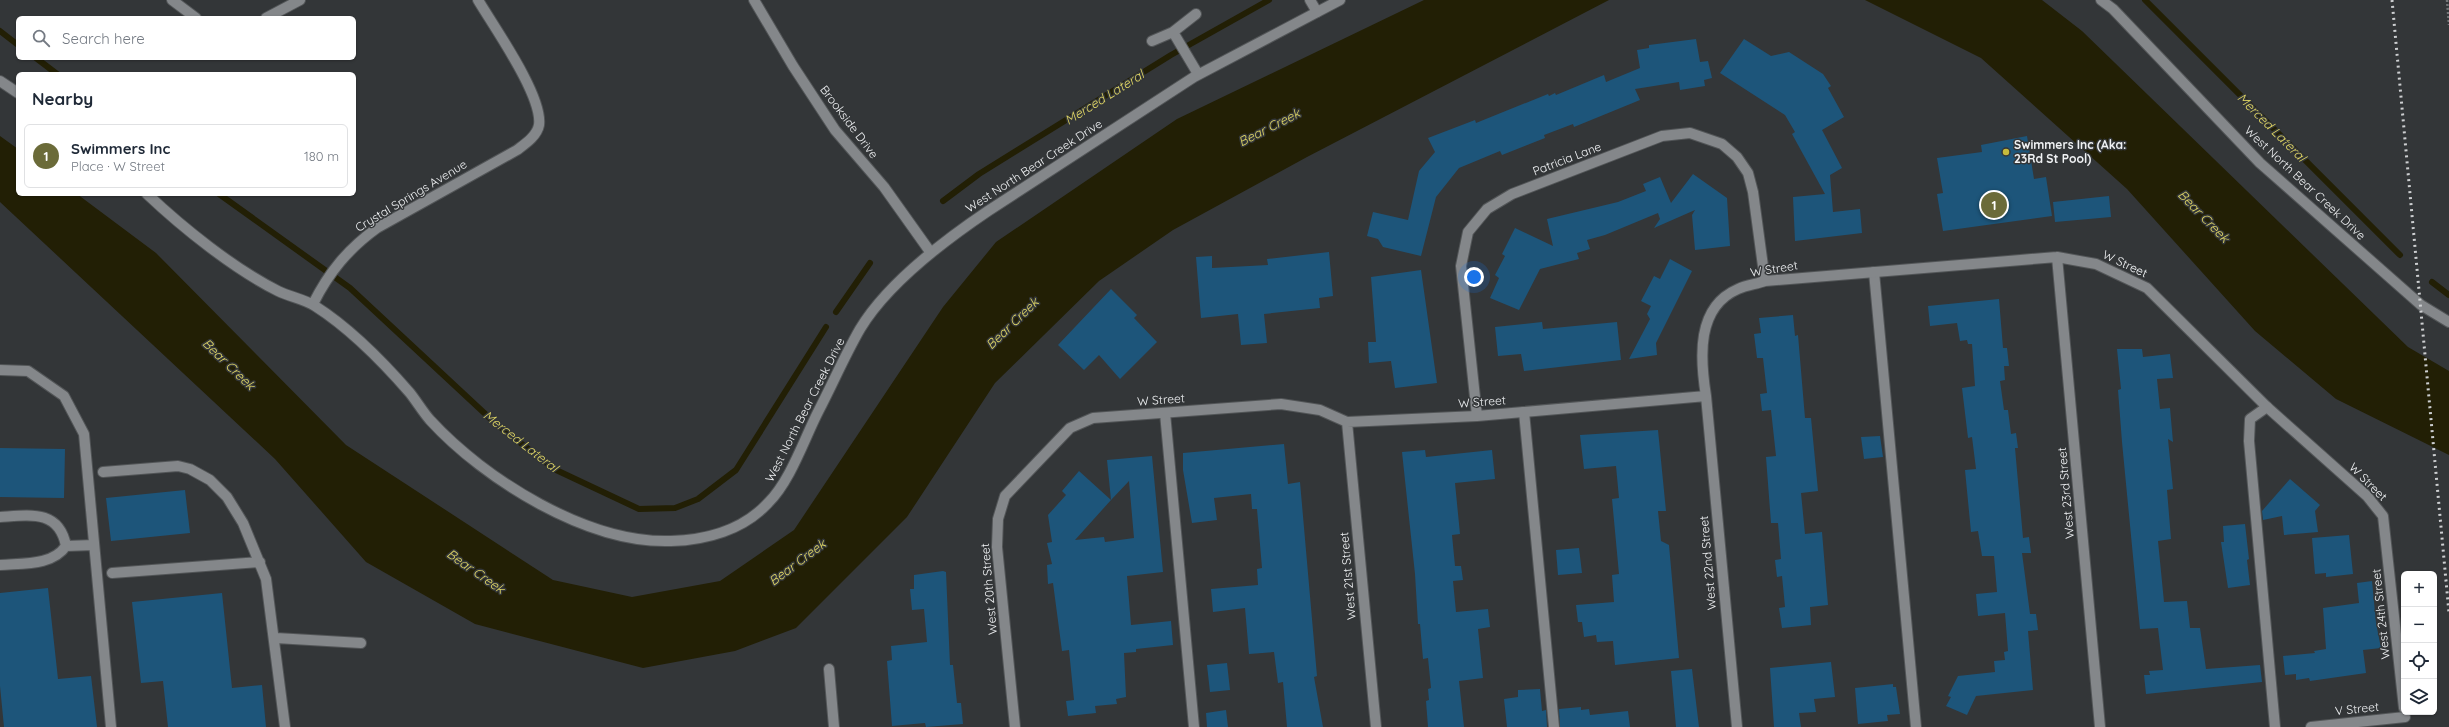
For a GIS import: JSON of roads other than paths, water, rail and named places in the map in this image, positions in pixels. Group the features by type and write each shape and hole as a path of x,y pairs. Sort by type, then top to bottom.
{"street":[{"path":"172,0 193,16"},
{"path":"270,16 300,0"},
{"name":"Crystal Springs Avenue","path":"313,304 324,282 341,259 377,228 517,150 531,140 539,126 538,107 531,91 478,0"},
{"name":"Brookside Drive","path":"754,0 793,66 835,130 884,187 931,253"},
{"path":"1310,0 1317,12"},
{"name":"West North Bear Creek Drive","path":"149,196 173,219 235,264 277,291 313,304 362,344 410,393 430,420 488,473 529,499 608,533 653,542 687,541 728,530 753,517 776,495 862,327 898,283 931,253 982,216 1198,74 1340,0"},
{"name":"West North Bear Creek Drive","path":"2101,0 2113,9 2260,163 2421,304 2449,322"},
{"path":"1152,41 1174,35 1196,14"},
{"path":"1174,35 1198,74"},
{"path":"0,81 16,92"},
{"name":"Patricia Lane","path":"1477,416 1462,266 1468,232 1487,209 1512,194 1662,136 1690,133 1722,144 1737,157 1748,173 1753,192 1765,281"},
{"name":"W Street","path":"1070,428 1093,418 1281,404 1320,410 1347,422 1477,416 1706,396 1701,368 1706,322 1719,302 1738,289 1765,281 2057,257 2096,264 2147,288 2267,407 2367,496 2383,516"},
{"name":"West 23rd Street","path":"2057,257 2100,727"},
{"path":"1874,272 1916,727"},
{"path":"0,370 28,371 64,396 84,434 111,727"},
{"name":"West 22nd Street","path":"1706,396 1737,727"},
{"path":"2267,407 2250,419 2249,441 2275,727"},
{"path":"1524,412 1554,727"},
{"path":"1165,413 1194,727"},
{"name":"West 21st Street","path":"1347,422 1376,727"},
{"name":"West 20th Street","path":"1015,727 997,547 998,519 1005,496 1070,428"},
{"path":"103,472 178,466 210,480 227,497 243,523 266,579 276,638 285,727"},
{"path":"0,517 38,515 56,523 64,536 66,546 60,555 49,560 0,565"},
{"name":"West 24th Street","path":"2383,516 2405,716"},
{"path":"66,546 94,545"},
{"path":"112,572 260,562"},
{"path":"276,638 361,643"},
{"path":"829,669 834,727"},
{"name":"V Street","path":"2311,727 2405,716"}],"water":[{"name":"Bear Creek","path":"1424,0 1609,0 1307,157 1173,230 1099,281 995,383 907,517 796,628 735,651 643,668 475,624 366,562 275,459 0,202 0,136 16,148 16,196 80,196 156,253 346,445 553,580 632,597 720,581 794,530 943,307 996,242 1177,119"},
{"name":"Bear Creek","path":"1865,0 2042,0 2082,31 2408,347 2449,371 2449,455 2336,399 2255,331 2127,189 1981,58"}],"waterway":[{"name":"Merced Lateral","path":"943,201 979,174 1171,55 1269,0"},
{"name":"Merced Lateral","path":"2145,0 2400,255"},
{"name":"Merced Lateral","path":"0,31 16,43"},
{"name":"Merced Lateral","path":"39,60 54,72"},
{"name":"Merced Lateral","path":"222,196 350,288 495,423 554,469 639,509 675,508 698,499 736,470 826,327"},
{"name":"Merced Lateral","path":"836,312 870,263"},
{"name":"Merced Lateral","path":"2432,282 2449,295"}],"railway":[{"path":"2392,0 2449,613"}],"place":[{"name":"Swimmers Inc (Aka: 23Rd St Pool)","path":"2006,152"},
{"name":"Swimmers Inc","path":"1994,205"}]}
